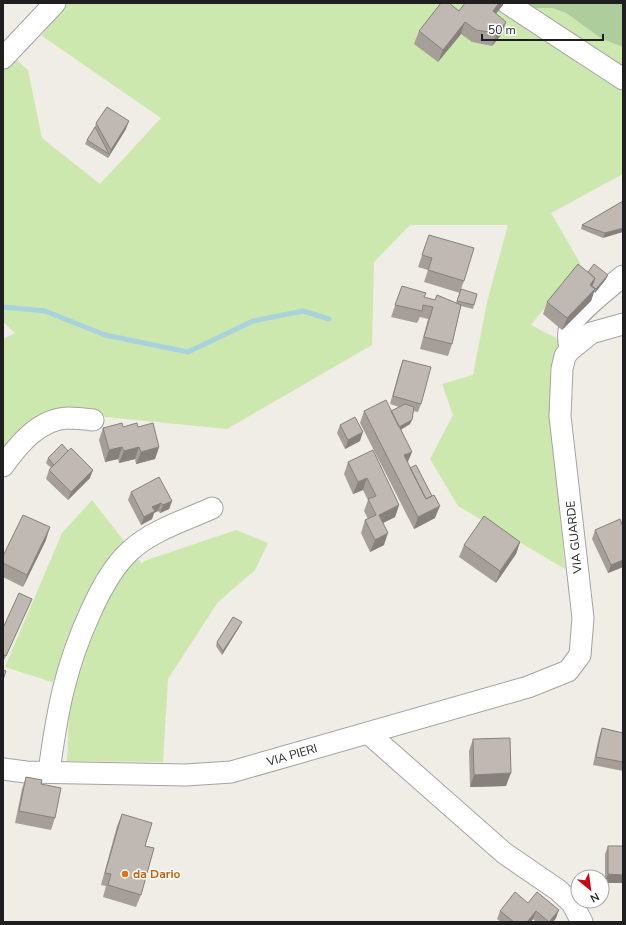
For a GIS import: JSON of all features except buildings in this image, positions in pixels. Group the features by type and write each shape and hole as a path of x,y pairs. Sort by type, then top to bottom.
{"street":[{"path":"3,58 55,3"},
{"path":"507,3 623,79"},
{"name":"VIA GUARDE","path":"528,687 568,671 580,655 583,618 560,416 562,370 568,353 569,330 573,323 595,299 623,276"},
{"path":"568,353 592,333 623,324"},
{"path":"3,466 17,446 30,434 51,422 67,418 93,420"},
{"path":"49,772 56,716 75,647 110,575 131,550 153,535 212,508"},
{"name":"VIA PIERI","path":"3,769 49,772 186,775 231,772 528,687"},
{"path":"368,733 504,853 558,890 572,903 582,922"}],"green space":[{"path":"60,3 522,3 527,8 552,8 566,13 602,39 623,47 623,174 551,213 580,263 531,325 562,341 553,366 550,389 565,569 458,506 430,459 453,415 442,384 473,375 487,302 508,225 410,225 374,262 372,345 227,429 76,414 12,449 3,471 3,339 15,333 3,322 3,48 28,70 42,138 100,184 161,118 42,36"},
{"path":"522,3 623,3 623,47 602,39 566,13 552,8 527,8"},
{"path":"92,500 142,564 144,561 236,530 268,543 255,570 218,602 168,679 163,762 67,761 70,695 73,689 5,667 62,533"}],"waterway":[{"path":"3,307 45,311 105,335 188,352 253,321 303,311 329,319"}],"place":[{"name":"da Dario","path":"125,874"}]}
